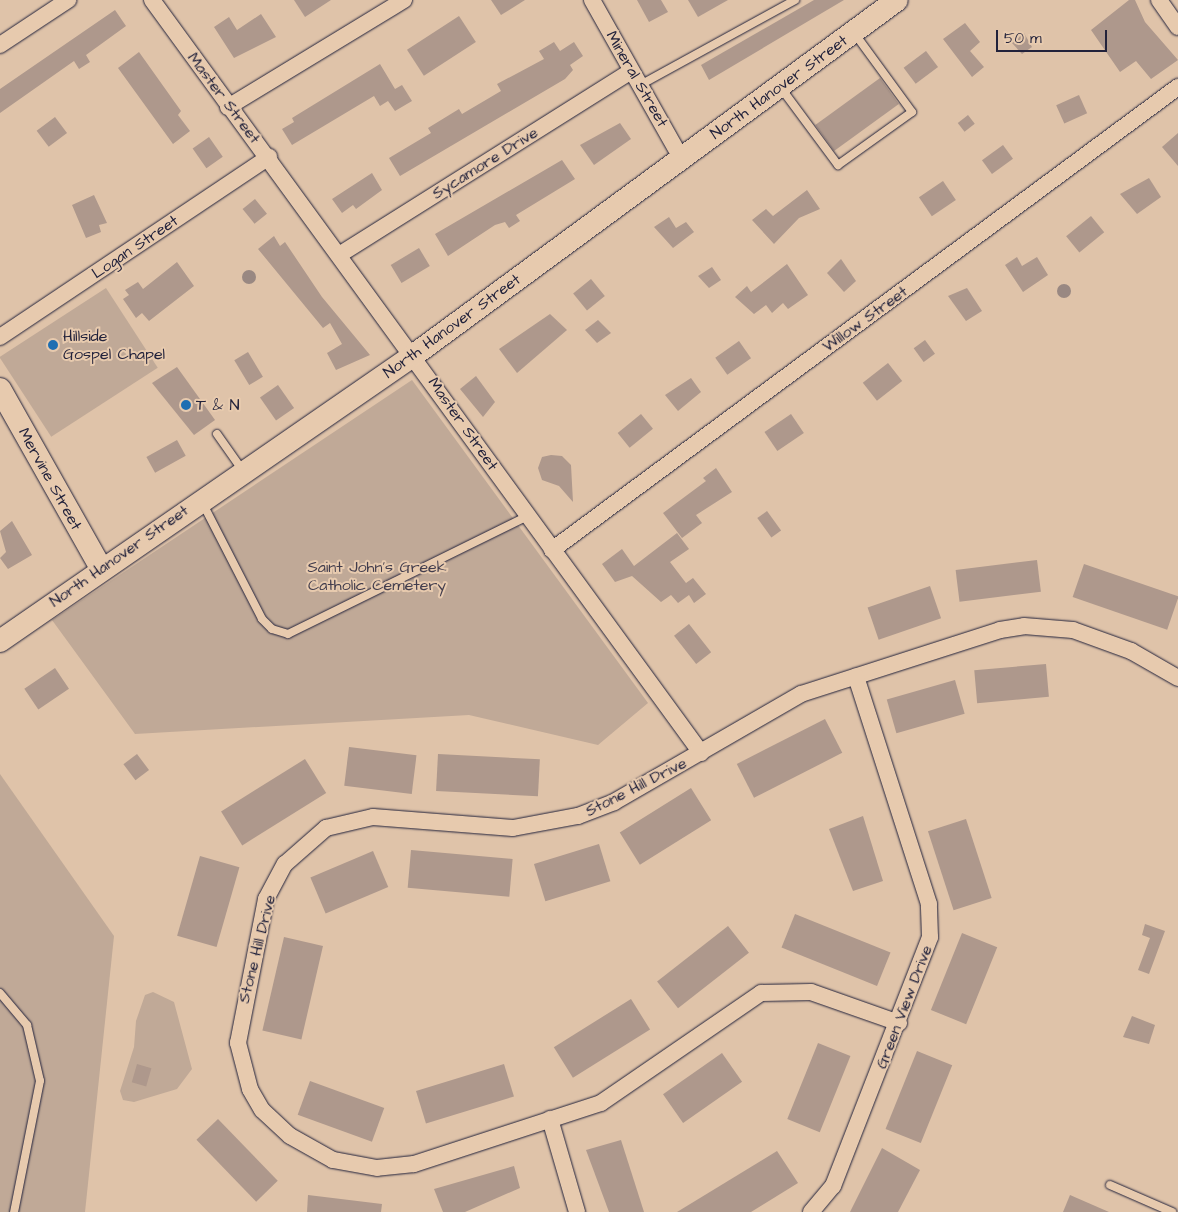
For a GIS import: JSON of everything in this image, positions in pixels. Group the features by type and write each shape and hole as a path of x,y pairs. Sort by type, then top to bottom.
{"street":[{"path":"0,45 68,0"},
{"name":"Master Street","path":"152,0 228,106 269,157 414,355 552,550 701,753"},
{"path":"228,106 404,0"},
{"name":"Mineral Street","path":"592,0 681,158"},
{"name":"North Hanover Street","path":"0,641 100,568 414,355 897,0"},
{"path":"1159,0 1178,27"},
{"name":"Sycamore Drive","path":"339,255 636,78"},
{"name":"Willow Street","path":"552,550 1178,87"},
{"name":"Logan Street","path":"0,338 269,157"},
{"name":"Mervine Street","path":"0,389 100,568"},
{"name":"Stone Hill Drive","path":"899,1023 811,992 761,993 627,1088 601,1103 414,1164 387,1168 333,1160 290,1136 262,1110 250,1089 238,1043 266,899 285,864 310,839 343,823 373,817 479,827 545,825 614,802 701,753 770,709 856,676 1024,626 1074,630 1130,651 1178,678"},
{"name":"Green View Drive","path":"811,1212 833,1186 926,958 929,904 856,676"},
{"path":"550,1120 577,1212"}],"lane":[{"path":"636,78 711,47 795,0"},
{"path":"780,86 838,165 912,112 854,32"},
{"path":"217,434 243,471"},
{"path":"200,499 262,619 272,629 288,634 528,516"},
{"path":"0,993 27,1025 40,1081 14,1212"},
{"path":"1110,1185 1172,1212"}],"green space":[{"path":"106,288 158,368 51,437 0,357"},
{"name":"Saint John's Greek Catholic Cemetery","path":"412,380 648,703 598,745 469,715 135,734 52,620"},
{"path":"0,774 114,936 85,1212 0,1212"},
{"path":"153,992 174,1002 192,1069 177,1089 134,1102 123,1100 120,1091 134,1047 136,1021 145,995"}],"shaded area":[{"path":"246,270 252,270 256,277 252,284 246,284 242,280 242,274"},
{"path":"1061,284 1067,284 1071,291 1067,298 1061,298 1057,294 1057,288"}],"building":[{"path":"294,0 331,0 305,17"},
{"path":"491,0 525,0 501,15"},
{"path":"637,0 661,0 668,12 649,22"},
{"path":"688,0 728,0 698,17"},
{"path":"814,0 844,0 709,80 701,65"},
{"path":"1129,0 1135,0 1145,22 1178,60 1151,79 1136,61 1120,72 1091,30"},
{"path":"115,10 126,26 86,55 90,62 79,69 74,61 0,113 0,89"},
{"path":"261,14 276,37 234,58 214,27 229,17 237,30"},
{"path":"459,16 476,42 424,76 407,50"},
{"path":"965,23 980,42 970,51 984,67 972,77 943,39"},
{"path":"1024,33 1032,47 1022,54 1012,43"},
{"path":"554,42 560,51 574,42 583,56 570,65 573,70 565,79 400,176 389,158 431,133 428,128 459,109 462,114 501,91 497,84 544,59 539,51"},
{"path":"926,51 938,67 916,84 904,68"},
{"path":"139,52 181,111 178,115 190,131 173,144 118,68"},
{"path":"380,64 395,89 402,85 412,101 395,111 388,101 380,106 374,96 292,145 282,129 294,122 292,118"},
{"path":"880,78 899,104 834,151 815,125"},
{"path":"1079,95 1087,113 1064,123 1056,105"},
{"path":"968,115 975,124 965,132 958,123"},
{"path":"55,117 67,133 49,147 37,131"},
{"path":"620,123 631,139 594,165 580,145"},
{"path":"1178,133 1178,166 1162,147"},
{"path":"209,137 223,157 206,168 193,148"},
{"path":"1003,145 1013,159 992,174 982,160"},
{"path":"562,160 575,179 516,215 520,221 509,228 505,222 495,225 448,256 435,234"},
{"path":"372,173 382,190 356,209 353,205 342,213 332,199"},
{"path":"1149,178 1161,197 1137,214 1120,194"},
{"path":"943,181 956,200 932,216 919,197"},
{"path":"807,190 820,209 799,218 774,244 752,220 766,209 773,216"},
{"path":"94,195 107,223 99,225 101,232 86,238 72,205"},
{"path":"255,199 267,214 255,224 243,209"},
{"path":"1091,216 1104,232 1079,252 1066,236"},
{"path":"669,217 676,228 686,222 694,232 673,248 654,227"},
{"path":"274,236 280,246 285,242 322,297 370,355 336,370 327,353 342,344 330,323 323,328 258,249"},
{"path":"419,248 430,266 402,283 391,265"},
{"path":"1017,257 1022,266 1037,257 1048,275 1023,292 1005,265"},
{"path":"841,259 856,281 844,292 827,273"},
{"path":"177,262 194,286 149,321 142,313 136,318 123,299 129,295 125,290 138,282 143,289"},
{"path":"787,264 808,295 788,309 783,303 772,313 766,305 754,314 735,297 747,286 751,292"},
{"path":"712,267 721,280 709,288 698,276"},
{"path":"591,279 605,296 587,311 573,293"},
{"path":"967,288 982,311 966,321 948,296"},
{"path":"550,314 567,330 517,373 499,349"},
{"path":"598,320 611,333 597,343 585,330"},
{"path":"925,340 935,354 924,362 914,348"},
{"path":"739,341 751,358 727,375 715,358"},
{"path":"248,352 263,377 249,385 234,360"},
{"path":"888,363 902,381 877,401 863,383"},
{"path":"177,367 215,420 194,435 152,383"},
{"path":"476,376 495,402 483,417 460,389"},
{"path":"691,378 701,392 678,411 665,395"},
{"path":"278,385 294,408 276,421 260,398"},
{"path":"641,414 653,429 630,448 618,433"},
{"path":"791,414 804,433 777,451 764,432"},
{"path":"177,440 186,456 155,473 146,457"},
{"path":"551,455 562,456 571,465 573,502 559,486 542,480 538,468 542,457"},
{"path":"716,468 732,492 696,515 702,523 682,538 663,513 706,481 703,478"},
{"path":"767,511 781,530 771,537 757,518"},
{"path":"12,521 32,555 8,569 0,558 6,552 0,531"},
{"path":"677,533 689,549 670,562 686,583 693,578 706,594 694,603 689,595 678,603 671,595 661,602 632,576 615,582 602,564 622,549 634,566"},
{"path":"1037,560 1041,592 960,602 956,570"},
{"path":"1084,564 1178,596 1167,630 1073,597"},
{"path":"930,586 941,618 879,640 868,607"},
{"path":"689,624 711,652 696,664 674,636"},
{"path":"1046,664 1049,697 977,703 974,670"},
{"path":"55,668 69,689 38,709 24,689"},
{"path":"955,680 965,714 896,733 887,700"},
{"path":"825,719 842,753 754,798 737,764"},
{"path":"349,747 416,755 412,794 344,786"},
{"path":"137,754 149,770 135,780 123,764"},
{"path":"438,754 540,759 538,796 436,791"},
{"path":"305,759 326,793 242,845 221,811"},
{"path":"691,788 711,820 640,865 620,833"},
{"path":"863,816 883,881 853,891 829,829"},
{"path":"966,819 992,898 954,910 928,831"},
{"path":"599,844 610,881 545,901 534,864"},
{"path":"411,850 513,859 509,897 408,888"},
{"path":"373,851 388,887 326,913 310,878"},
{"path":"200,856 239,867 217,947 177,936"},
{"path":"795,914 890,953 877,986 782,947"},
{"path":"1145,924 1165,931 1149,974 1138,970 1150,938 1142,935"},
{"path":"728,926 749,953 678,1008 657,981"},
{"path":"962,933 997,947 966,1024 931,1010"},
{"path":"284,937 323,946 301,1040 262,1031"},
{"path":"631,999 650,1030 573,1078 554,1047"},
{"path":"1132,1016 1155,1025 1149,1044 1123,1037"},
{"path":"818,1043 850,1056 820,1132 787,1119"},
{"path":"917,1051 952,1065 921,1143 886,1129"},
{"path":"722,1053 742,1082 683,1123 663,1094"},
{"path":"137,1064 151,1068 146,1086 132,1082"},
{"path":"504,1064 514,1097 426,1123 416,1091"},
{"path":"310,1081 384,1108 372,1142 298,1115"},
{"path":"218,1119 278,1181 256,1202 196,1140"},
{"path":"621,1140 644,1212 609,1212 586,1150"},
{"path":"882,1148 920,1170 898,1212 850,1212"},
{"path":"777,1151 798,1183 751,1212 677,1212"},
{"path":"514,1166 520,1188 465,1212 443,1212 434,1189"},
{"path":"308,1195 382,1204 381,1212 307,1212"},
{"path":"1070,1195 1109,1212 1063,1212"}],"place":[{"name":"Hillside Gospel Chapel","path":"53,345"},
{"name":"T & N","path":"186,405"}]}
